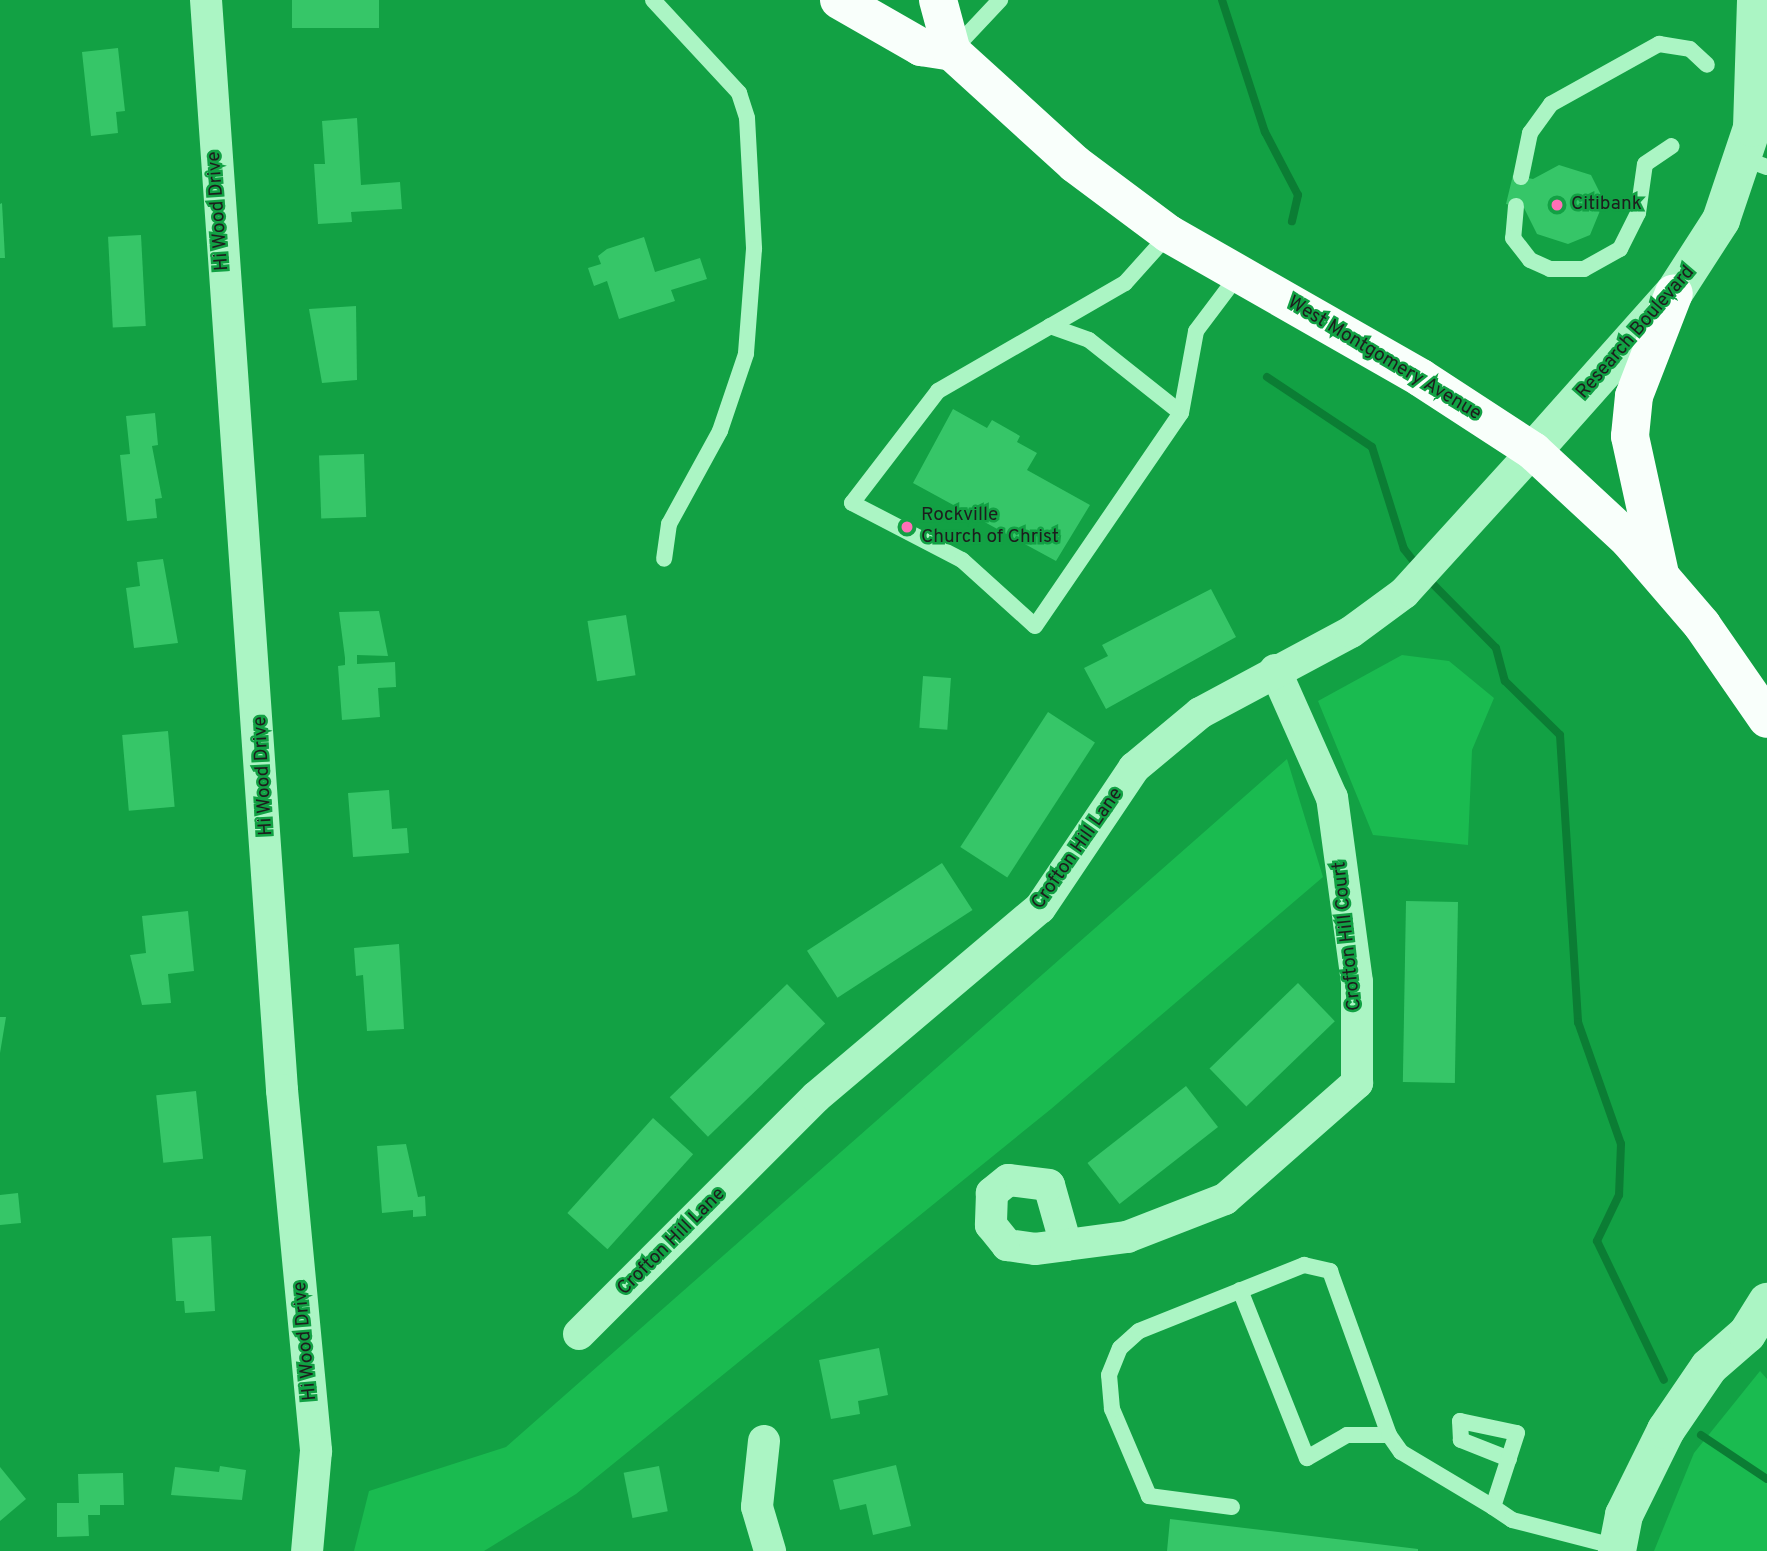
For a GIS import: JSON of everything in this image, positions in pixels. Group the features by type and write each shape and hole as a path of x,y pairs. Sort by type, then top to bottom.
{"main road":[{"path":"839,0 921,47 952,52 938,0"},
{"name":"West Montgomery Avenue","path":"952,52 1075,164 1170,234 1422,378 1533,451 1661,576 1767,719"},
{"path":"1661,576 1630,436 1634,396 1674,293"}],"street":[{"name":"Hi Wood Drive","path":"206,0 282,1090 316,1451 307,1551"},
{"name":"Research Boulevard","path":"1533,451 1674,293 1702,255 1756,163 1760,34 1756,0"},
{"name":"Crofton Hill Lane","path":"579,1334 816,1097 1040,908 1134,768 1199,713 1275,670 1351,632 1404,593 1441,549 1533,451"},
{"name":"Crofton Hill Court","path":"1066,1245 1128,1237 1226,1199 1357,1083 1357,982 1332,798 1275,670"},
{"path":"1617,1549 1624,1515 1666,1430 1709,1367 1760,1340 1767,1302"},
{"path":"764,1441 757,1507 769,1551"}],"lane":[{"path":"653,0 739,93 747,118 754,249 746,354 720,431 669,524 664,559"},
{"path":"952,52 1000,0"},
{"path":"1521,177 1530,133 1551,104 1659,44 1690,49 1707,65"},
{"path":"1516,206 1513,239 1530,260 1550,269 1584,269 1620,248 1638,213 1645,164 1672,146"},
{"path":"1170,234 1133,277 938,391 852,503 962,560 1035,626 1181,413 1196,331 1239,274"},
{"path":"1050,326 1089,340 1181,413"},
{"path":"1232,1507 1149,1496 1112,1409 1109,1375 1120,1348 1139,1331 1304,1265 1330,1271 1389,1435 1401,1452 1512,1520 1617,1549"},
{"path":"1241,1290 1307,1458 1347,1435 1389,1435"},
{"path":"1493,1507 1508,1459"}],"green space":[{"path":"1402,655 1449,661 1494,698 1472,750 1468,845 1373,835 1318,701"},
{"path":"1287,759 1323,877 1051,1109 576,1494 484,1551 354,1551 369,1491 506,1447"},
{"path":"1760,1371 1767,1379 1767,1551 1654,1551 1694,1453"}],"building":[{"path":"292,0 379,0 379,28 292,28"},
{"path":"118,48 125,111 116,112 118,133 91,136 82,52"},
{"path":"357,118 361,185 400,182 402,209 351,212 352,222 318,224 314,164 325,164 322,121"},
{"name":"Citibank","path":"1559,165 1591,175 1604,201 1590,235 1568,244 1537,234 1524,208 1506,204 1513,175 1533,179"},
{"path":"2,203 5,258 0,258"},
{"path":"141,235 146,326 113,328 108,237"},
{"path":"644,237 655,272 700,258 707,279 671,290 675,301 619,319 607,281 594,286 588,268 601,264 598,256 607,249"},
{"path":"356,306 357,380 322,383 309,309"},
{"name":"Rockville Church of Christ","path":"953,409 987,428 992,420 1020,436 1017,442 1037,453 1027,470 1090,505 1056,561 913,483"},
{"path":"155,413 158,445 152,446 162,498 155,499 157,518 127,521 120,455 130,454 126,416"},
{"path":"364,454 366,517 321,519 319,456"},
{"path":"163,559 178,643 134,648 126,588 140,586 137,562"},
{"path":"1211,589 1236,637 1106,709 1084,668 1108,656 1102,645"},
{"path":"379,611 388,656 357,655 357,664 395,662 396,687 378,688 380,717 342,720 338,666 345,665 345,658 339,612"},
{"path":"626,615 636,675 597,681 587,621"},
{"path":"923,676 951,678 947,730 919,728"},
{"path":"1048,712 1095,742 1007,878 960,847"},
{"path":"168,731 175,807 129,811 122,735"},
{"path":"389,790 392,829 407,828 409,853 353,857 348,793"},
{"path":"942,863 972,910 837,998 807,951"},
{"path":"1406,901 1458,902 1455,1083 1403,1082"},
{"path":"188,911 194,971 168,974 171,1003 142,1005 130,955 146,953 142,916"},
{"path":"399,944 404,1029 367,1031 363,975 356,976 354,948"},
{"path":"1298,983 1335,1021 1246,1107 1210,1068"},
{"path":"787,984 825,1024 708,1137 670,1097"},
{"path":"0,1017 6,1017 0,1053"},
{"path":"1186,1086 1218,1127 1120,1204 1087,1163"},
{"path":"196,1091 203,1159 163,1163 156,1095"},
{"path":"653,1118 693,1154 607,1249 567,1213"},
{"path":"406,1144 418,1197 425,1196 426,1216 413,1217 413,1210 382,1213 377,1146"},
{"path":"18,1193 21,1223 0,1225 0,1195"},
{"path":"211,1236 215,1311 185,1313 184,1301 176,1301 172,1238"},
{"path":"879,1348 888,1395 858,1401 860,1414 831,1419 819,1360"},
{"path":"896,1465 911,1526 873,1535 866,1504 840,1510 833,1480"},
{"path":"220,1466 246,1470 242,1500 171,1495 175,1467 219,1472"},
{"path":"659,1466 668,1511 632,1518 624,1473"},
{"path":"0,1467 26,1499 0,1521"},
{"path":"123,1473 124,1505 100,1505 100,1515 88,1515 89,1536 57,1537 57,1503 79,1503 78,1474"},
{"path":"1170,1519 1418,1549 1418,1551 1167,1551"}],"waterway":[{"path":"1222,0 1265,132 1298,195 1292,221"},
{"path":"1267,377 1372,447 1404,549 1419,568"},
{"path":"1427,578 1496,648 1505,681 1560,735 1578,1022 1621,1144 1619,1195 1597,1241 1664,1380"},
{"path":"1701,1435 1767,1479"}],"place":[{"name":"Citibank","path":"1557,205"},
{"name":"Rockville Church of Christ","path":"907,527"}]}
